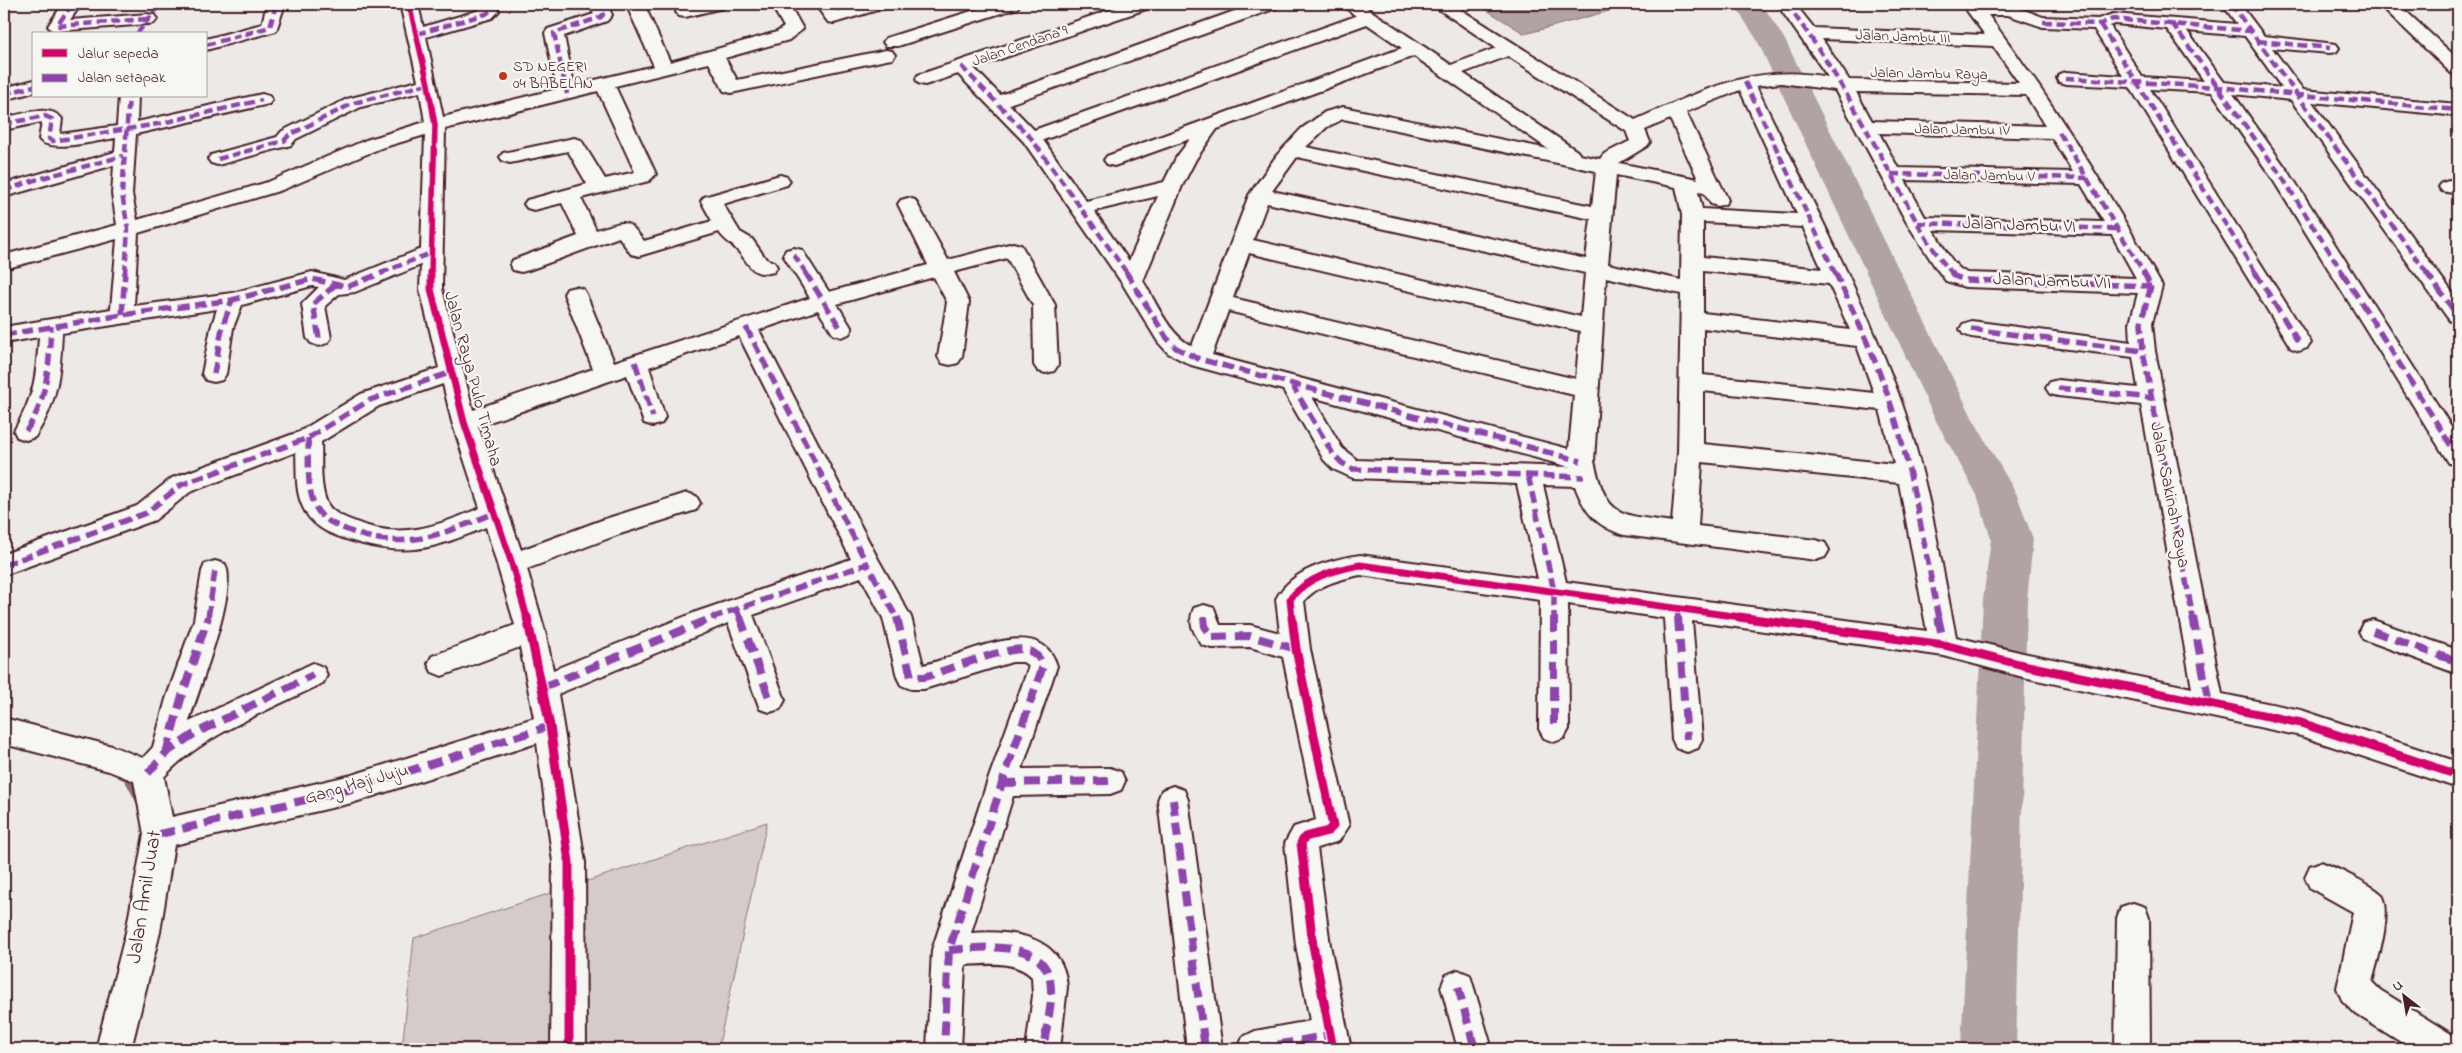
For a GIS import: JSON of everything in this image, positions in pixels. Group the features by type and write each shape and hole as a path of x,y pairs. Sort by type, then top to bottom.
{"street":[{"path":"55,30 72,4"},
{"path":"138,32 160,4"},
{"path":"208,44 270,27 276,4"},
{"name":"Jalan Raya Pulo Timaha","path":"409,4 428,84 435,125 430,253 431,289 464,422 512,564 531,631 550,726 569,862 569,1049"},
{"path":"417,34 486,14 490,10 487,4"},
{"path":"567,94 554,33 601,17 598,4"},
{"path":"634,4 664,68"},
{"path":"685,12 717,4"},
{"path":"4,262 128,229 277,185 378,143 435,125 567,94 783,36 794,29 780,4"},
{"path":"824,4 834,18 878,4"},
{"path":"714,55 731,87 889,48 1011,4"},
{"path":"1090,4 1116,10"},
{"name":"Jalan Cendana 9","path":"925,78 1116,10 1143,4"},
{"path":"997,102 1270,4"},
{"path":"1350,4 1580,162"},
{"path":"1440,4 1634,128 1640,142 1611,158 1607,167 1596,270 1583,469 1592,496 1609,519 1620,523 1684,534 1816,550"},
{"path":"1786,4 1809,34 1824,79 1866,127 1918,223"},
{"path":"2231,4 2296,96 2458,316"},
{"path":"2388,4 2456,64"},
{"path":"1974,6 2016,8 2038,21 2100,24 2112,19 2172,24 2330,48"},
{"path":"1974,6 2027,82 2119,229 2151,286"},
{"path":"1031,138 1370,17"},
{"path":"55,30 148,19"},
{"path":"2100,24 2181,157 2299,343"},
{"path":"2172,24 2280,174 2458,457"},
{"name":"Jalan Jambu III","path":"1809,34 1997,41"},
{"path":"1082,208 1144,172 1210,125 1417,49"},
{"path":"1450,72 1510,49"},
{"path":"961,66 1031,138 1132,280 1166,337 1176,348 1199,358 1291,383 1583,469"},
{"path":"2066,78 2217,87 2458,110"},
{"name":"Jalan Jambu Raya","path":"1634,128 1745,82 1782,79 1824,79 2027,82"},
{"path":"1745,82 1866,339 1890,403 1910,475 1944,645"},
{"path":"218,159 284,141 289,135 354,102 428,84"},
{"path":"534,204 642,177 646,174 604,84"},
{"path":"4,94 32,87"},
{"path":"122,315 128,229 122,194 123,156 127,132 129,98"},
{"path":"4,124 45,116 52,119 49,138 52,141 127,132 199,117 262,100"},
{"path":"1270,103 1309,115 1343,114 1711,188"},
{"path":"1675,110 1711,188 1727,215"},
{"path":"1199,358 1259,195 1269,178 1293,150 1309,115"},
{"path":"1144,172 1186,158 1210,125"},
{"name":"Jalan Jambu IV","path":"1866,127 2058,132"},
{"path":"510,158 574,144 598,187"},
{"path":"1293,150 1603,216"},
{"path":"4,191 35,180 123,156"},
{"path":"1132,280 1144,172"},
{"name":"Jalan Jambu V","path":"1892,174 2087,178"},
{"path":"766,267 758,264 744,244 732,236 712,201 780,181"},
{"path":"1684,534 1690,452 1693,215 1686,184"},
{"path":"569,195 590,239"},
{"path":"1259,195 1596,270 1692,289"},
{"path":"908,204 958,302 950,357"},
{"path":"1693,215 1727,215 1810,221"},
{"name":"Jalan Jambu VI","path":"1918,223 2119,229"},
{"name":"Jalan Jambu VII","path":"1918,223 1946,268 1954,276 1964,280 2151,286"},
{"path":"521,265 590,239 624,229 639,249 724,224"},
{"path":"1241,244 1593,328"},
{"path":"464,422 635,362 823,301 1013,250 1044,305 1046,365"},
{"path":"4,335 122,315 232,300 312,279 320,279 334,286 352,285 430,253"},
{"path":"794,254 841,329"},
{"path":"1692,263 1837,278"},
{"path":"319,338 313,304 334,286"},
{"name":"Jalan Sakinah Raya","path":"2151,286 2140,323 2151,398 2209,704"},
{"path":"575,294 606,373"},
{"path":"214,374 221,332 232,300"},
{"path":"1220,302 1588,390"},
{"path":"1692,319 1866,339"},
{"path":"26,431 39,414 45,391 51,326"},
{"path":"746,327 867,564 897,617 911,677 924,678 1012,650 1028,650 1042,659 1043,666 1002,783 949,950 944,1049"},
{"path":"1971,329 2144,351"},
{"path":"635,362 653,417"},
{"path":"4,565 146,513 156,507 170,491 181,485 308,438 370,400 452,372"},
{"path":"1691,382 1890,403"},
{"path":"1291,383 1333,454 1342,463 1353,469 1528,475 1583,469"},
{"path":"2058,388 2151,398"},
{"path":"308,438 313,500 320,514 337,526 382,540 410,542 425,540 494,513"},
{"path":"1690,452 1910,475"},
{"path":"1528,475 1554,590 1554,729"},
{"path":"512,564 611,527 687,503"},
{"path":"543,687 706,620 867,564"},
{"path":"1254,1049 1331,1042 1313,945 1302,843 1305,837 1328,831 1333,826 1296,650 1290,599 1292,594 1313,579 1351,566 1554,590 1944,645 2023,664 2301,723 2458,775"},
{"path":"157,763 208,620 215,570"},
{"path":"1677,607 1687,739"},
{"path":"738,609 770,700"},
{"path":"1204,616 1205,626 1212,637 1250,636 1296,650"},
{"path":"2373,630 2458,662"},
{"path":"442,664 531,631"},
{"path":"4,731 112,759 157,763 214,723 313,675"},
{"name":"Gang Haji Juju","path":"160,834 352,789 550,726"},
{"name":"Jalan Amil Juat","path":"113,1049 143,932 160,834 157,763"},
{"path":"1002,783 1110,781"},
{"path":"1173,800 1205,1049"},
{"path":"2321,877 2370,904 2370,913 2354,988 2368,1002 2444,1049"},
{"path":"2133,918 2133,1049"},
{"path":"949,950 1017,950 1036,956 1042,961 1050,980 1043,1049"},
{"path":"1458,987 1475,1049"}],"shaded area":[{"path":"1477,4 1624,4 1616,9 1525,34"},
{"path":"767,822 718,1049 582,1049 582,1044 569,1049 402,1049 414,938"}],"waterway":[{"path":"1748,4 1771,40 1954,419 1997,495 2012,539 2005,600 1989,1049"},
{"path":"120,774 128,778 141,803"}],"marked path":[{"path":"72,4 57,26 148,19"},
{"path":"139,32 160,4"},
{"path":"208,44 270,27 276,4"},
{"path":"417,34 486,14 490,11 487,4"},
{"path":"567,94 554,33 601,17 603,15 598,4"},
{"path":"1786,4 1809,33 1839,79 1918,223 1954,276 1965,280 2151,286"},
{"path":"2231,4 2458,316"},
{"path":"2043,22 2100,24 2113,19 2251,31"},
{"path":"2172,23 2280,174 2458,457"},
{"path":"2100,24 2299,343"},
{"path":"2258,41 2330,48"},
{"path":"961,66 1031,138 1132,281 1166,337 1176,348 1199,359 1581,461"},
{"path":"2066,78 2217,87 2458,110"},
{"path":"1745,82 1866,339 1890,403 1910,475 1944,645"},
{"path":"218,159 284,141 289,135 354,103 428,84"},
{"path":"4,94 32,87"},
{"path":"122,315 128,229 122,194 129,98"},
{"path":"4,124 45,116 52,119 49,139 53,141 158,124 262,100"},
{"path":"2059,132 2119,229 2151,286"},
{"path":"4,191 35,180 123,156"},
{"path":"1891,174 2087,178"},
{"path":"1918,223 2119,229"},
{"path":"4,335 122,315 232,300 312,279 338,287 347,287 431,253"},
{"path":"794,255 841,329"},
{"path":"319,338 313,304 334,286"},
{"path":"2151,286 2141,323 2143,351 2209,704"},
{"path":"214,374 222,328 232,300"},
{"path":"26,431 40,407 44,394 47,381 51,326"},
{"path":"746,327 867,564"},
{"path":"1971,329 2143,351"},
{"path":"635,362 653,417"},
{"path":"4,565 146,513 181,485 308,438 370,400 452,372"},
{"path":"1291,383 1333,454 1342,463 1353,469 1584,477"},
{"path":"2058,388 2151,398"},
{"path":"308,438 310,483 315,506 325,518 348,530 389,541 407,541 439,535 494,513"},
{"path":"1528,475 1554,591 1554,729"},
{"path":"543,687 706,620 867,564 897,617 911,677 924,677 1012,650 1028,650 1041,659 1043,666 1002,783 949,950 944,1049"},
{"path":"166,753 181,699 208,620 215,571"},
{"path":"1677,607 1687,739"},
{"path":"737,609 770,700"},
{"path":"1204,616 1205,626 1212,637 1250,636 1296,649"},
{"path":"2373,631 2458,662"},
{"path":"148,773 166,753 194,734 313,675"},
{"path":"160,834 352,789 550,726"},
{"path":"1002,783 1110,781"},
{"path":"1173,800 1205,1049"},
{"path":"949,950 1009,949 1036,957 1045,967 1050,980 1043,1049"},
{"path":"1458,987 1475,1049"},
{"path":"1255,1049 1329,1035"}],"cycle path":[{"path":"409,4 428,84 435,125 431,289 464,422 512,564 531,631 550,726 569,862 569,1049"},
{"path":"1333,1049 1313,945 1301,843 1305,837 1328,831 1333,826 1296,649 1290,599 1297,590 1313,579 1339,569 1360,565 1944,645 2023,665 2301,723 2458,775"}],"place":[{"name":"SD NEGERI 04 BABELAN","path":"503,76"}]}
